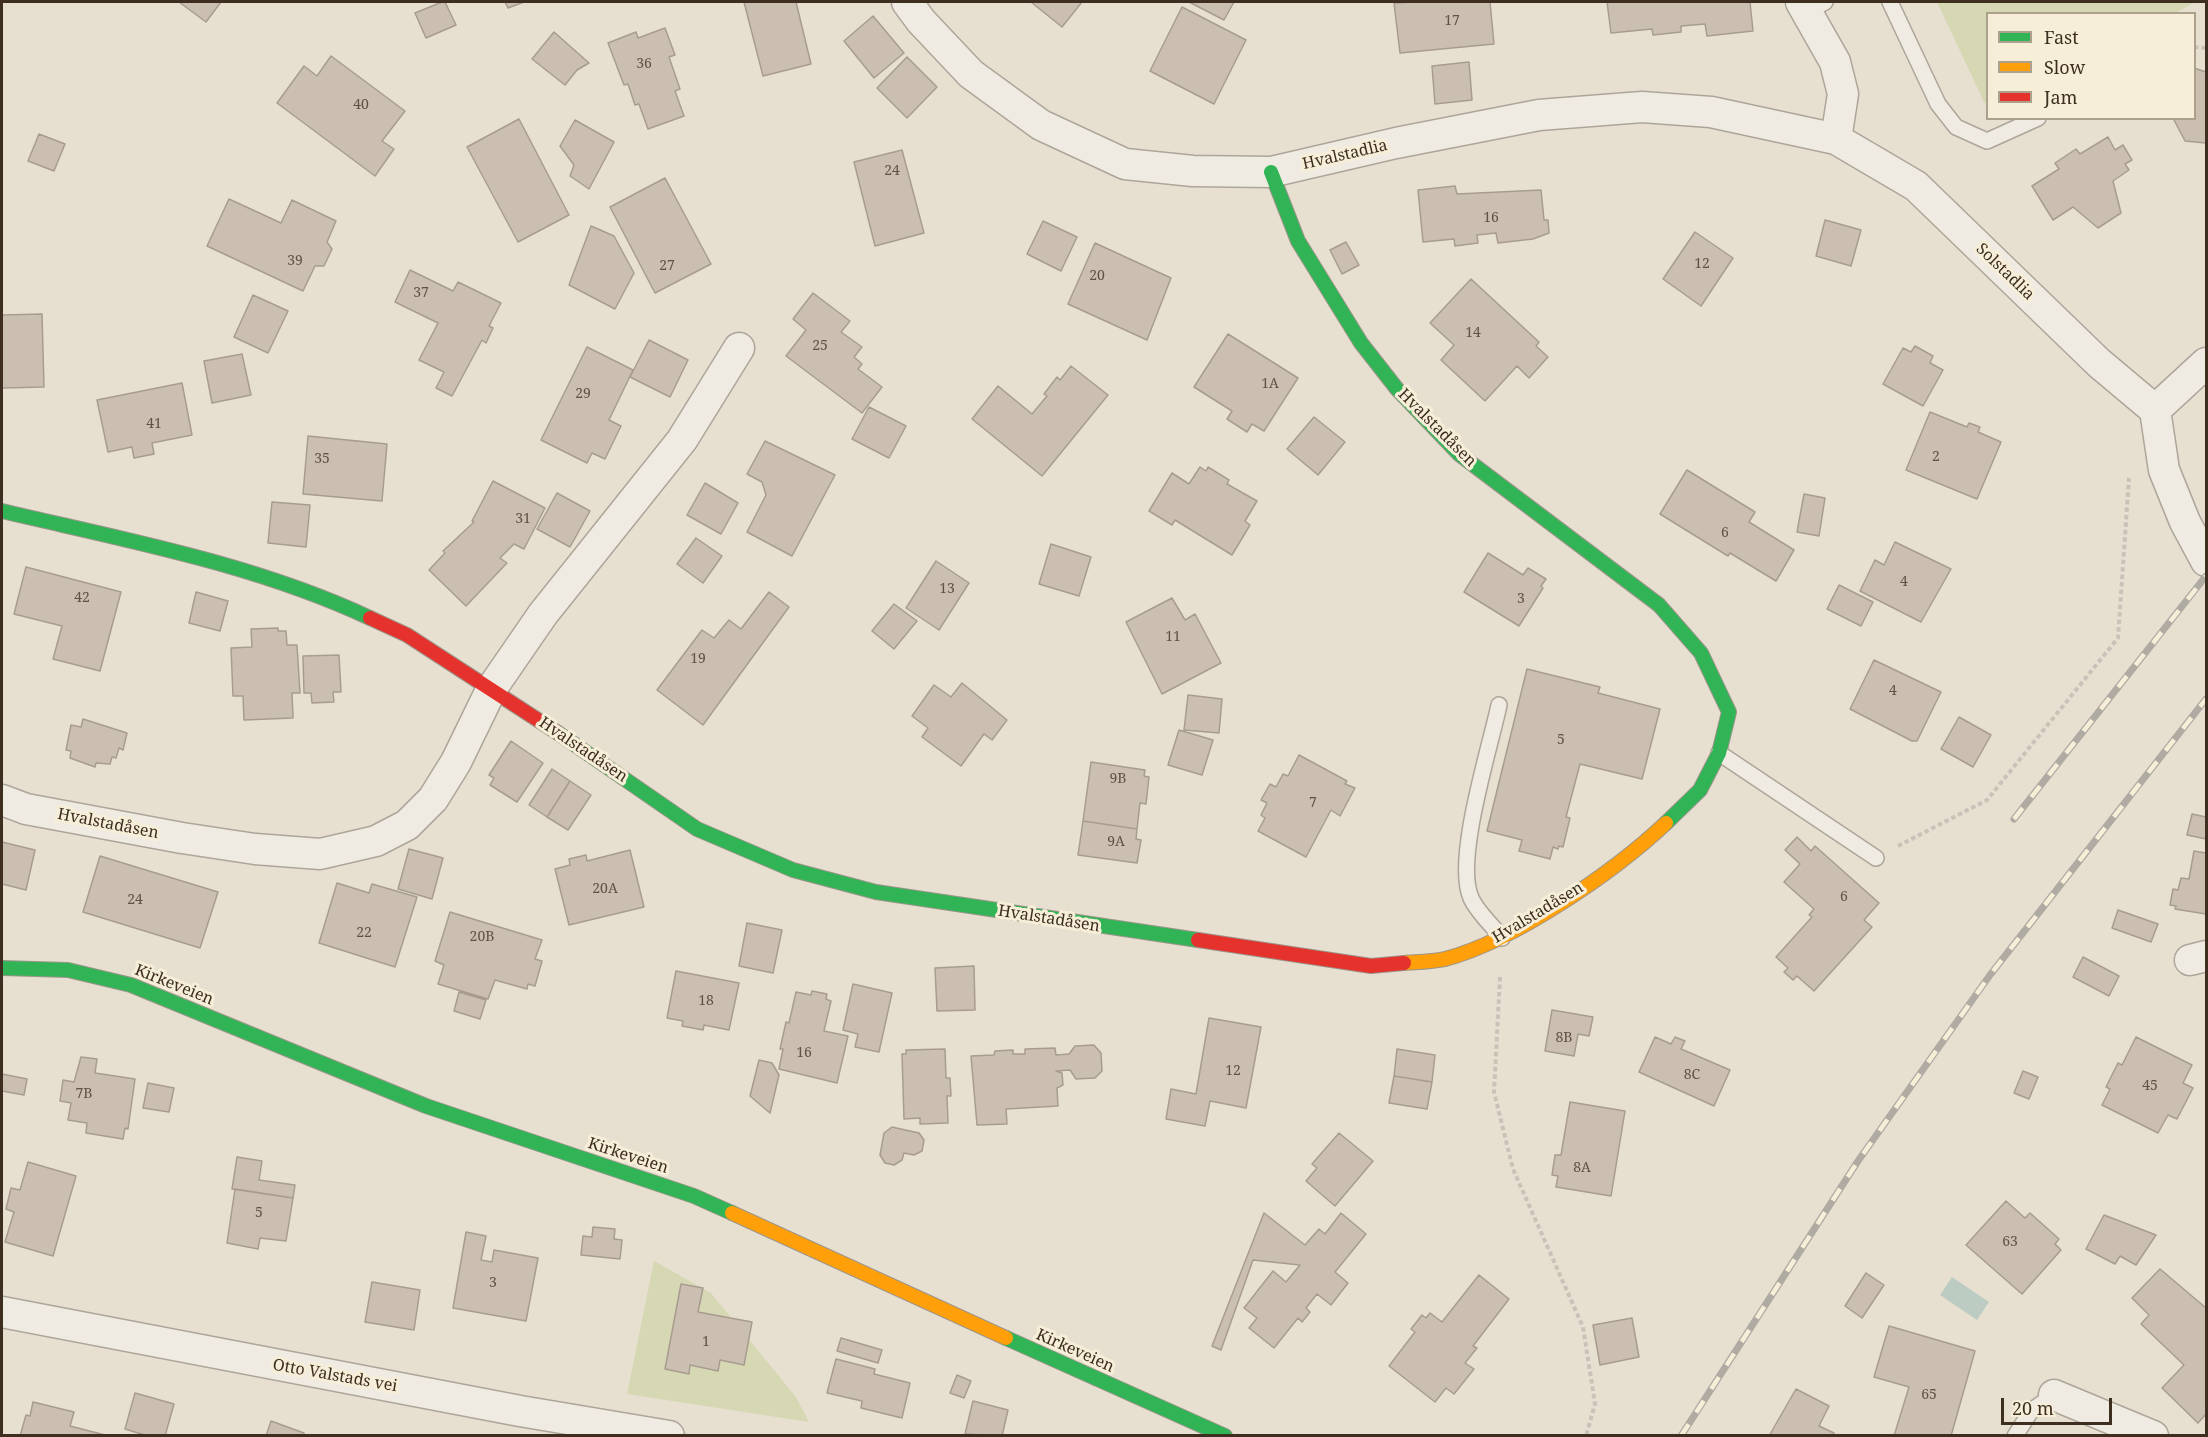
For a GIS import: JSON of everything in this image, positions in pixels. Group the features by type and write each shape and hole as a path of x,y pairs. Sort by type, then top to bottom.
{"street":[{"name":"Hvalstadlia","path":"907,2 921,21 971,74 1041,125 1125,164 1192,171 1271,172 1396,143 1539,115 1642,107 1711,112 1836,139"},
{"path":"1811,5 1835,62 1843,94 1836,139"},
{"name":"Solstadlia","path":"1836,139 1916,186 2099,363 2155,410"},
{"name":"Hvalstadåsen","path":"2,511 193,557 326,597 407,635 492,688 697,829 793,870 876,892 1371,966 1444,960 1502,938 1587,885 1656,832 1700,790 1719,753 1729,712 1701,653 1659,605 1459,454 1397,389 1361,343 1298,241 1271,172"},
{"name":"Hvalstadåsen","path":"2,800 26,809 255,849 320,854 376,841 407,825 433,799 456,762 492,688 543,614 682,440 739,348"},
{"path":"2206,363 2155,410 2164,470 2185,522 2206,561"},
{"name":"Kirkeveien","path":"2,968 27,966 83,971 123,982 426,1106 674,1189 1226,1436"},
{"name":"Otto Valstads vei","path":"2,1312 518,1423 669,1436"},
{"path":"2055,1395 2154,1436"}],"lane":[{"path":"1890,2 1938,104 1956,127 1987,141 2034,120"},
{"path":"1499,705 1470,834 1465,867 1471,898 1502,938"},
{"path":"1719,753 1876,858"},
{"path":"2015,1436 2031,1411 2055,1395"}],"path":[{"path":"1876,858 1987,800 2118,638 2129,477"},
{"path":"1502,938 1494,1092 1513,1169 1583,1327 1595,1404 1586,1436"}],"green space":[{"path":"1937,2 2195,2 2178,12 1986,12 1986,103"},
{"path":"654,1261 711,1293 796,1397 809,1422 627,1394"}],"shaded area":[{"path":"1952,1277 1989,1302 1977,1320 1940,1295"}],"building":[{"path":"179,2 221,2 206,22"},
{"path":"445,2 456,25 426,38 415,13"},
{"path":"505,2 524,2 508,8"},
{"path":"744,2 796,2 811,64 763,76"},
{"path":"1031,2 1082,2 1062,27"},
{"path":"1189,2 1234,2 1224,20"},
{"path":"1490,2 1494,44 1400,53 1394,3"},
{"path":"1607,2 1750,2 1753,31 1707,36 1705,24 1681,26 1681,32 1653,35 1652,29 1611,33"},
{"path":"1182,7 1246,40 1214,104 1150,71"},
{"path":"873,16 904,53 874,78 844,41"},
{"path":"665,28 675,55 669,57 680,89 675,91 684,116 648,129 639,104 635,105 628,84 624,85 608,43 636,32 638,38"},
{"path":"554,32 589,63 577,70 565,85 532,59"},
{"path":"331,56 405,111 382,141 394,149 375,176 277,103 304,66 317,76"},
{"path":"907,57 937,87 907,118 877,88"},
{"path":"1469,62 1472,100 1435,104 1432,66"},
{"path":"2196,69 2206,72 2206,143 2185,141 2174,120 2196,120"},
{"path":"519,119 569,215 518,242 467,147"},
{"path":"575,120 614,142 589,189 570,176 574,165 560,146"},
{"path":"39,134 65,144 54,171 28,161"},
{"path":"2108,137 2115,150 2123,145 2132,160 2125,164 2129,170 2113,181 2121,213 2098,228 2073,207 2053,220 2032,186 2059,169 2055,163 2076,149 2080,154"},
{"path":"902,150 924,233 875,246 854,162"},
{"path":"665,178 711,264 655,293 610,207"},
{"path":"1455,186 1457,194 1541,190 1544,220 1548,220 1549,233 1533,239 1498,243 1496,233 1477,235 1478,243 1455,246 1454,239 1423,242 1418,190"},
{"path":"229,199 281,223 292,200 336,221 327,242 332,249 324,266 315,266 303,291 207,246"},
{"path":"1825,220 1861,230 1851,266 1816,256"},
{"path":"1043,221 1077,237 1061,271 1027,254"},
{"path":"591,226 614,236 634,273 615,309 569,285"},
{"path":"1695,232 1733,258 1701,306 1663,279"},
{"path":"1346,242 1359,265 1342,274 1330,250"},
{"path":"1095,243 1171,278 1147,340 1068,304"},
{"path":"410,270 453,291 458,282 501,303 489,326 493,328 486,343 482,340 452,396 436,388 444,372 419,360 438,323 395,302"},
{"path":"1471,279 1539,342 1536,346 1548,357 1529,378 1517,366 1485,401 1441,360 1454,345 1430,323"},
{"path":"813,293 850,321 841,332 862,347 854,357 862,364 858,369 882,387 862,413 786,356 806,330 793,319"},
{"path":"253,295 288,311 268,353 234,337"},
{"path":"42,314 44,387 2,388 2,315"},
{"path":"1228,334 1298,378 1264,431 1252,424 1247,432 1227,419 1232,411 1194,387"},
{"path":"649,340 688,360 670,397 630,377"},
{"path":"1915,346 1933,356 1930,363 1943,370 1923,406 1883,384 1903,348 1911,352"},
{"path":"587,347 633,370 609,420 621,426 605,459 592,453 587,463 541,440"},
{"path":"242,354 251,395 212,403 204,361"},
{"path":"1071,366 1108,395 1042,476 972,419 998,386 1032,414 1047,396 1044,394 1057,377 1060,380"},
{"path":"182,383 192,435 152,443 154,454 134,458 132,447 108,452 97,400"},
{"path":"869,407 906,426 889,458 852,439"},
{"path":"1930,412 1967,427 1969,423 1980,427 1978,432 2001,442 1977,499 1906,470"},
{"path":"1314,417 1345,442 1318,475 1287,449"},
{"path":"308,436 387,444 382,501 303,494"},
{"path":"765,441 835,475 792,556 747,532 766,495 762,482 747,474"},
{"path":"1200,467 1206,471 1208,467 1229,480 1227,484 1257,501 1245,521 1250,525 1232,555 1175,520 1172,525 1149,511 1172,473 1189,484"},
{"path":"1687,470 1755,512 1749,522 1794,550 1776,581 1730,553 1728,556 1660,514"},
{"path":"493,481 545,508 524,549 514,544 500,558 507,563 466,606 429,570 445,553 443,551 474,522 472,521"},
{"path":"705,483 738,503 721,534 687,515"},
{"path":"557,493 590,511 570,547 537,529"},
{"path":"1804,494 1825,498 1819,536 1797,532"},
{"path":"272,502 310,505 306,547 268,543"},
{"path":"696,538 722,556 703,583 677,564"},
{"path":"1895,542 1951,569 1921,622 1860,591 1875,560 1884,565"},
{"path":"1051,544 1091,557 1079,596 1039,584"},
{"path":"1488,553 1523,575 1528,568 1546,579 1541,586 1543,588 1519,626 1464,592"},
{"path":"936,561 969,583 939,630 906,608"},
{"path":"26,567 121,592 100,671 53,659 62,626 14,614"},
{"path":"1839,585 1873,602 1861,626 1827,609"},
{"path":"196,592 228,601 220,631 189,623"},
{"path":"769,592 789,607 703,725 657,690 702,630 714,638 729,620 741,629"},
{"path":"1172,598 1185,620 1195,614 1221,663 1162,694 1126,622"},
{"path":"894,604 917,621 894,649 872,631"},
{"path":"278,628 278,631 286,631 287,645 297,645 300,693 292,693 293,718 244,720 243,696 233,696 231,648 252,647 251,629"},
{"path":"339,655 341,692 333,692 334,702 312,703 311,693 304,693 303,656"},
{"path":"1874,660 1941,692 1917,741 1912,741 1850,709"},
{"path":"1527,669 1600,687 1598,693 1660,709 1642,779 1580,764 1566,817 1570,818 1563,847 1559,846 1558,849 1553,847 1550,859 1519,851 1522,840 1487,831"},
{"path":"962,683 1007,720 992,740 984,734 961,766 922,737 928,728 912,716 934,685 951,697"},
{"path":"1188,695 1222,699 1219,733 1184,730"},
{"path":"1959,717 1991,735 1973,767 1941,749"},
{"path":"83,719 127,733 123,750 119,748 116,758 112,757 110,764 96,763 95,767 70,758 71,751 66,750 71,725 81,727"},
{"path":"1179,730 1213,740 1202,775 1168,765"},
{"path":"511,741 543,763 517,802 490,785 494,778 489,775"},
{"path":"1299,755 1347,781 1345,784 1355,788 1340,816 1331,810 1306,857 1258,831 1265,818 1261,815 1267,803 1261,800 1270,784 1276,787 1283,774 1288,776"},
{"path":"1091,762 1145,770 1144,776 1149,777 1146,804 1140,803 1137,829 1083,821"},
{"path":"552,769 570,781 547,817 529,805"},
{"path":"570,781 591,795 568,830 547,817"},
{"path":"2192,814 2206,817 2206,839 2187,835"},
{"path":"1083,821 1137,829 1136,839 1141,840 1137,863 1078,855"},
{"path":"1797,837 1811,851 1815,846 1879,903 1864,920 1872,927 1814,991 1797,976 1793,980 1784,972 1788,968 1776,957 1812,917 1809,915 1814,909 1784,882 1800,864 1785,850"},
{"path":"2,842 35,850 26,890 2,884"},
{"path":"409,849 443,858 432,899 398,889"},
{"path":"630,850 644,907 569,925 555,869 570,865 569,859 586,855 587,861"},
{"path":"2194,851 2206,853 2206,914 2175,909 2176,906 2170,905 2173,889 2178,890 2181,878 2189,879"},
{"path":"100,856 218,892 200,948 83,912"},
{"path":"337,883 369,893 372,884 417,897 395,967 319,943"},
{"path":"2118,910 2158,924 2151,942 2112,928"},
{"path":"450,912 542,940 535,959 542,961 535,986 528,984 527,989 495,980 488,999 438,984 444,965 435,961"},
{"path":"747,923 782,930 773,973 739,966"},
{"path":"2083,957 2119,976 2109,996 2073,977"},
{"path":"974,966 975,1010 937,1011 935,968"},
{"path":"676,971 739,983 729,1030 704,1025 703,1030 682,1026 683,1021 667,1018"},
{"path":"853,984 892,993 879,1052 855,1047 858,1034 843,1030"},
{"path":"812,991 827,994 826,999 831,1001 824,1031 848,1036 837,1083 779,1069 783,1049 780,1049 796,992 811,995"},
{"path":"459,992 486,1000 480,1019 454,1011"},
{"path":"1552,1010 1593,1017 1589,1036 1578,1034 1574,1056 1545,1051"},
{"path":"1209,1018 1261,1027 1246,1108 1210,1101 1205,1126 1166,1119 1171,1089 1196,1094"},
{"path":"1655,1037 1671,1044 1675,1037 1685,1041 1681,1049 1730,1070 1714,1106 1639,1072"},
{"path":"2136,1037 2192,1065 2183,1083 2193,1088 2177,1119 2168,1115 2158,1133 2102,1105 2110,1089 2106,1087 2118,1063 2122,1065"},
{"path":"1094,1045 1101,1053 1102,1071 1095,1078 1076,1079 1070,1070 1056,1071 1062,1073 1063,1085 1057,1088 1058,1106 1006,1109 1007,1124 977,1125 971,1056 994,1055 995,1051 1013,1050 1013,1054 1025,1054 1025,1049 1055,1048 1056,1055 1069,1054 1075,1046"},
{"path":"945,1049 946,1078 950,1078 951,1096 947,1096 948,1123 920,1124 920,1118 904,1119 902,1054 906,1054 906,1050"},
{"path":"1397,1049 1435,1055 1432,1082 1394,1076"},
{"path":"81,1057 97,1059 95,1073 135,1079 128,1129 125,1128 123,1139 86,1133 87,1123 68,1120 71,1103 60,1101 63,1080 74,1082"},
{"path":"759,1060 772,1063 779,1075 770,1113 750,1096"},
{"path":"2023,1071 2038,1077 2029,1099 2014,1093"},
{"path":"2,1074 27,1079 24,1095 2,1091"},
{"path":"1394,1076 1432,1082 1427,1109 1389,1103"},
{"path":"148,1083 174,1088 169,1112 143,1108"},
{"path":"1570,1102 1625,1111 1611,1196 1556,1187 1558,1176 1552,1175 1555,1155 1561,1155"},
{"path":"892,1127 919,1133 924,1140 922,1151 914,1155 904,1153 902,1160 894,1165 885,1163 880,1155 884,1133"},
{"path":"1339,1133 1373,1161 1335,1206 1306,1181 1317,1168 1312,1164"},
{"path":"237,1157 262,1161 259,1180 295,1185 293,1198 232,1189"},
{"path":"28,1162 76,1176 53,1256 5,1242 14,1212 6,1209 11,1188 20,1190"},
{"path":"235,1189 293,1198 286,1241 260,1238 258,1249 227,1243"},
{"path":"2006,1201 2025,1218 2030,1213 2059,1239 2055,1244 2061,1250 2022,1294 1966,1245"},
{"path":"1264,1213 1305,1245 1319,1229 1325,1234 1341,1213 1366,1234 1335,1272 1348,1283 1331,1305 1317,1294 1306,1308 1310,1312 1302,1322 1298,1318 1274,1348 1249,1328 1257,1318 1244,1308 1273,1271 1286,1282 1300,1265 1253,1260 1221,1350 1212,1346"},
{"path":"2104,1215 2156,1235 2136,1265 2120,1256 2115,1264 2086,1249"},
{"path":"593,1227 615,1229 614,1239 622,1240 620,1259 581,1255 583,1236 592,1237"},
{"path":"466,1232 486,1236 481,1260 492,1262 494,1250 538,1258 526,1321 453,1308"},
{"path":"2160,1269 2206,1308 2206,1414 2198,1423 2162,1388 2184,1365 2141,1324 2149,1315 2132,1298"},
{"path":"1866,1273 1884,1285 1862,1318 1845,1306"},
{"path":"1479,1275 1509,1299 1473,1346 1477,1348 1465,1363 1474,1369 1454,1394 1446,1388 1435,1402 1389,1366 1415,1332 1411,1329 1422,1315 1426,1318 1430,1313 1442,1322"},
{"path":"372,1282 420,1290 414,1330 365,1322"},
{"path":"681,1284 703,1288 698,1312 752,1322 744,1365 720,1360 718,1371 690,1365 689,1374 665,1369"},
{"path":"1632,1318 1639,1357 1600,1365 1593,1325"},
{"path":"1889,1326 1975,1351 1951,1436 1894,1436 1909,1387 1874,1377"},
{"path":"841,1338 882,1350 878,1363 837,1351"},
{"path":"836,1359 875,1369 874,1374 910,1383 902,1418 861,1408 862,1401 827,1393"},
{"path":"957,1375 971,1381 964,1398 950,1393"},
{"path":"1796,1389 1829,1406 1819,1426 1834,1433 1833,1436 1769,1436"},
{"path":"135,1393 174,1404 165,1436 148,1436 125,1429"},
{"path":"973,1401 1008,1410 1002,1436 965,1434"},
{"path":"33,1402 74,1412 70,1426 109,1436 20,1436 26,1415 30,1416"},
{"path":"271,1421 304,1433 303,1436 266,1436"}],"railway":[{"path":"2014,819 2206,576"},
{"path":"1681,1436 1858,1161 1990,975 2206,699"}],"traffic: fast":[{"path":"1271,172 1298,241 1361,343 1397,389 1459,454 1659,605 1701,653 1729,712 1719,753 1700,790 1666,823"},
{"path":"2,511 142,543 235,568 326,599 370,618"},
{"path":"558,733 697,829 793,870 876,892 1198,940"},
{"path":"2,968 68,970 131,985 426,1106 694,1196 732,1213"},
{"path":"1006,1338 1225,1436"}],"traffic: slow":[{"path":"1404,963 1445,959 1472,950 1532,921 1591,883 1666,823"},
{"path":"732,1213 1006,1338"}],"traffic: jam":[{"path":"370,618 407,635 558,733"},
{"path":"1198,940 1371,966 1404,963"}]}
